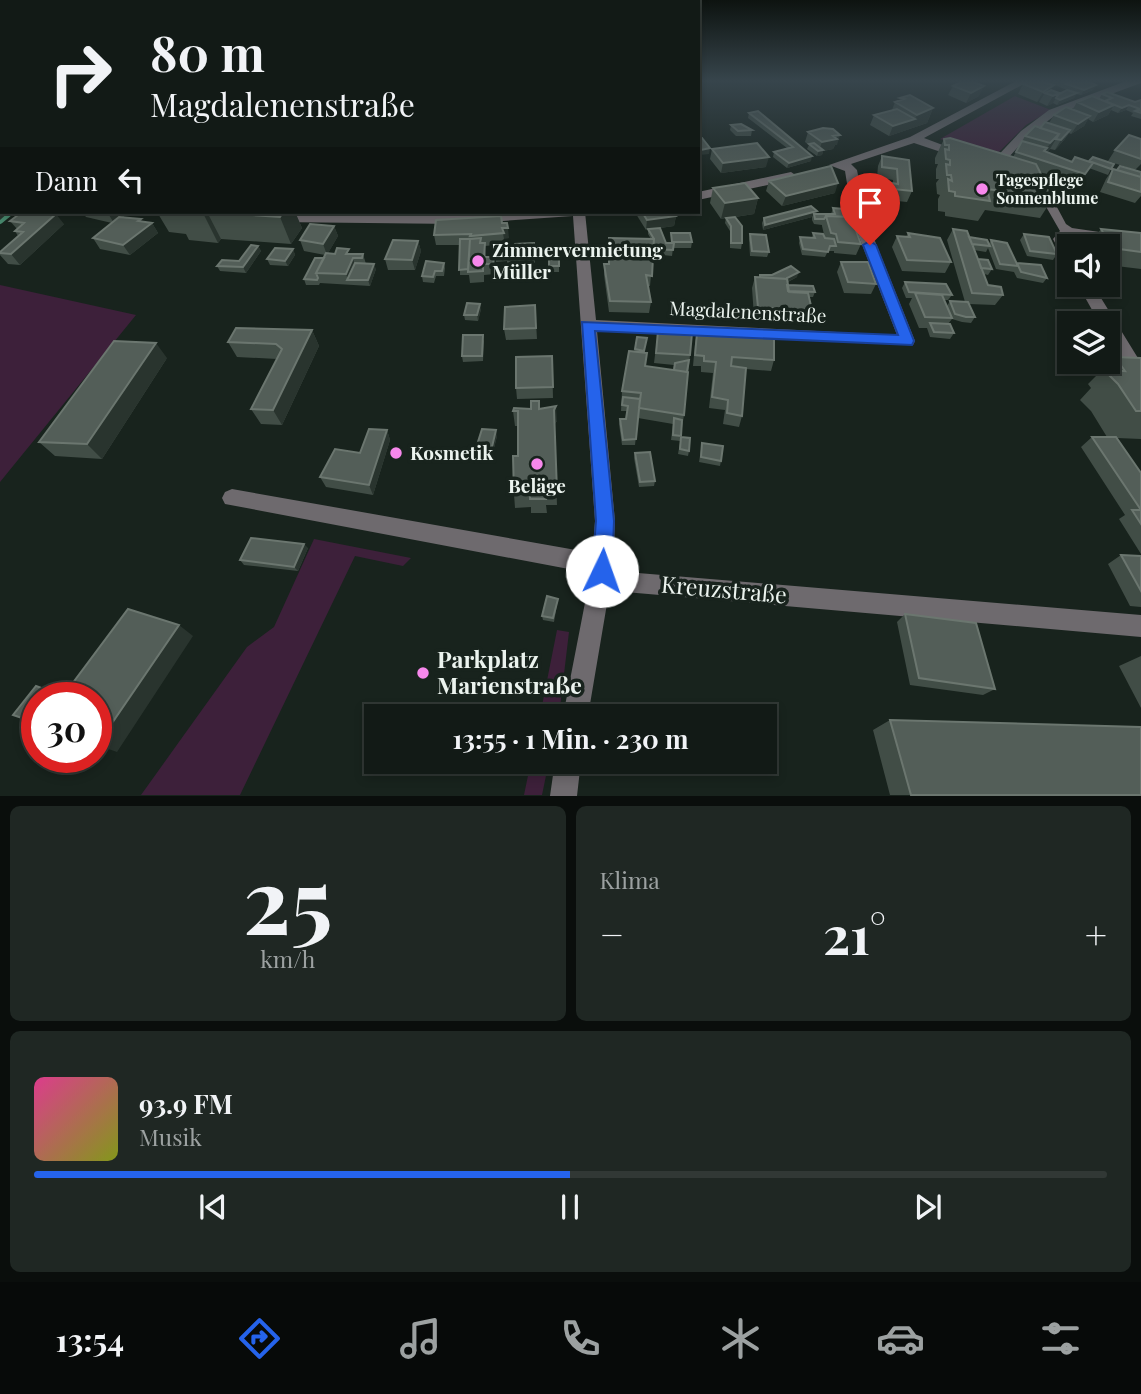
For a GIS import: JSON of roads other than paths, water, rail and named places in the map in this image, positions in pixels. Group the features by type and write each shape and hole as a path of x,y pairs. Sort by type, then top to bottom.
{"street":[{"path":"827,167 914,139 955,117"},
{"path":"914,139 1001,169 1040,121 1049,117"},
{"name":"Magdalenenstraße","path":"587,326 907,341 860,221 851,170 843,163"},
{"path":"700,196 801,173"},
{"path":"1032,179 1042,190 1060,226 1068,231 1141,242"},
{"path":"263,217 458,220 546,214"},
{"path":"576,214 605,521 602,571 577,704"},
{"path":"1065,234 1068,231"},
{"path":"1120,343 1141,377"},
{"name":"Kreuzstraße","path":"232,498 576,560 625,582 1141,626"},
{"path":"563,796 566,774"}],"waterway":[{"path":"0,221 9,214"}],"place":[{"name":"Tagespflege Sonnenblume","path":"982,189"},
{"name":"Zimmervermietung Müller","path":"478,261"},
{"name":"Kosmetik","path":"396,453"},
{"name":"Beläge","path":"537,464"},
{"name":"Parkplatz Marienstraße","path":"423,673"}]}
